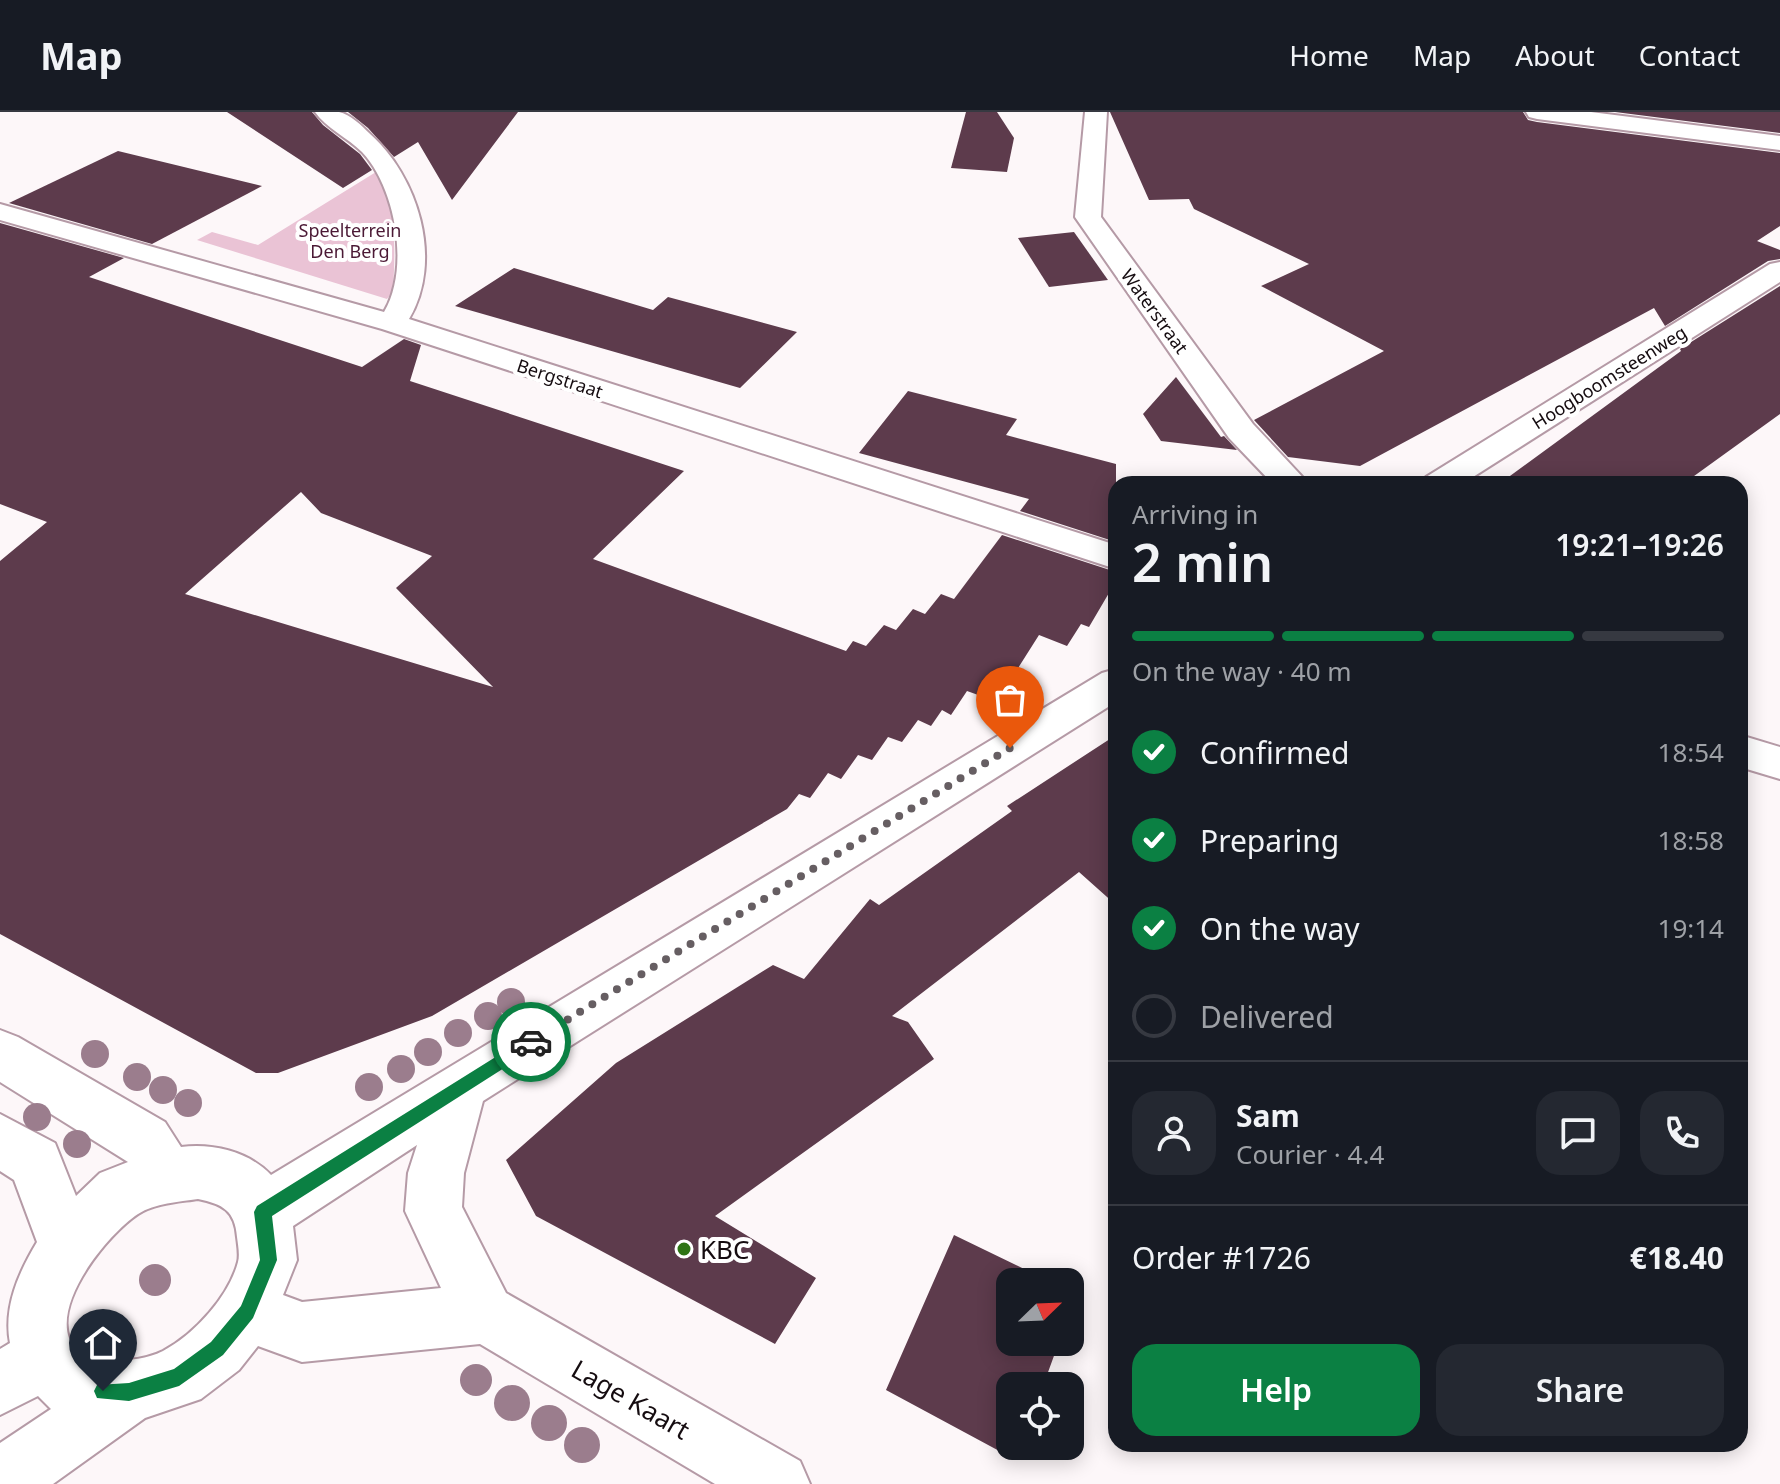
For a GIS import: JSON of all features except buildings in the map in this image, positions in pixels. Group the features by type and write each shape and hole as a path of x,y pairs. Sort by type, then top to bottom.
{"street":[{"path":"326,112 356,133 376,153 399,191 408,235 406,297 392,323"},
{"name":"Waterstraat","path":"1096,112 1088,217 1241,431 1284,476"},
{"path":"1537,112 1780,143"},
{"name":"Bergstraat","path":"0,212 392,323 1108,554"},
{"name":"Hoogboomsteenweg","path":"1451,476 1780,270"},
{"path":"263,1212 461,1086 1108,688"},
{"path":"1748,753 1780,763"},
{"path":"0,1054 146,1141 167,1176"},
{"path":"247,1312 302,1332 485,1314 433,1211 436,1173 461,1086"},
{"path":"0,1140 35,1162 67,1245"},
{"path":"198,1172 227,1177 249,1191 263,1212 268,1260 247,1312 217,1348 179,1377 129,1392 77,1391 22,1371 46,1283 67,1245 120,1193 167,1176 198,1172"},
{"name":"Lage Kaart","path":"485,1314 777,1484"},
{"path":"0,1482 129,1392"}],"green space":[{"name":"Speelterrein Den Berg","path":"376,172 388,200 394,230 393,292 387,299 197,240 212,232 258,245"}],"way so far":[{"path":"531,1042 1010,748"}],"place":[{"name":"KBC","path":"684,1249"}],"route":[{"path":"103,1391 129,1392 179,1377 217,1348 247,1312 268,1260 263,1212 531,1042"}]}
